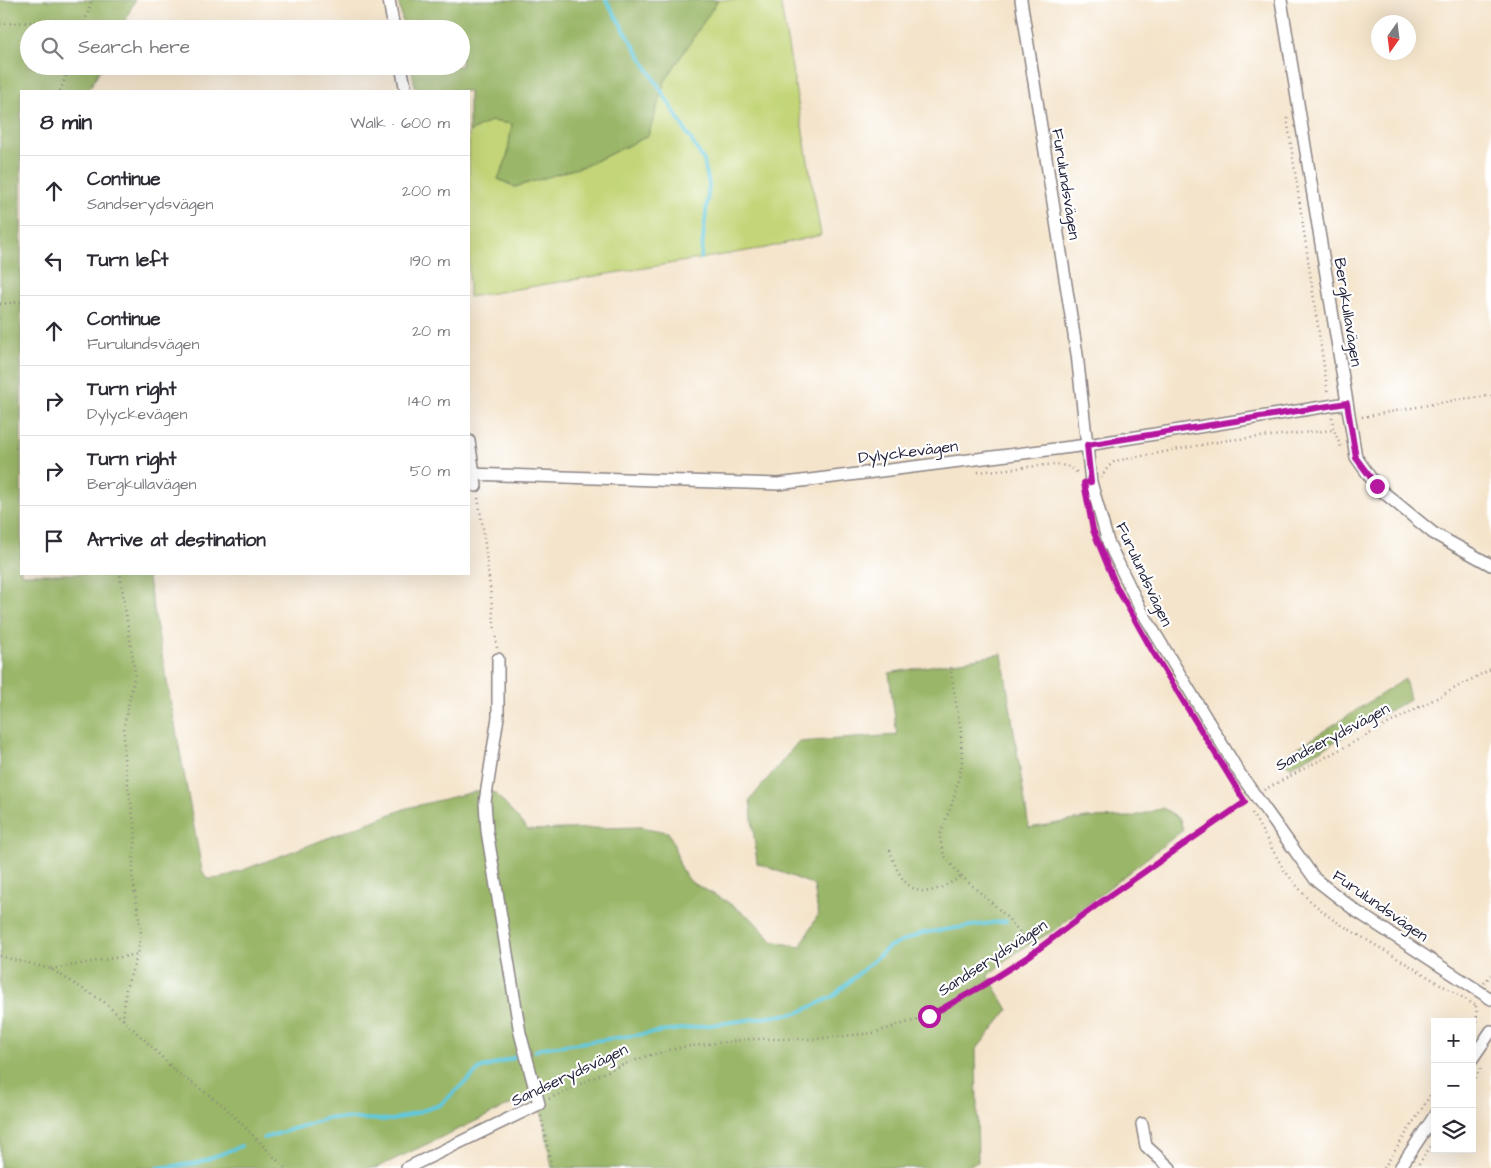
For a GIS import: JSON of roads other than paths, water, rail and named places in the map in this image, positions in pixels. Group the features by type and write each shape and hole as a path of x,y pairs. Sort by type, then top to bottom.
{"street":[{"path":"389,0 392,20"},
{"name":"Furulundsvägen","path":"1021,0 1077,354 1091,482 1108,542 1141,610 1214,734 1255,796 1315,879 1356,911 1491,998"},
{"name":"Bergkullavägen","path":"1281,0 1356,458 1377,486 1434,532 1491,565"},
{"path":"403,75 406,90"},
{"name":"Dylyckevägen","path":"473,478 778,484 1087,445 1347,403"},
{"path":"470,450 473,478"},
{"name":"Sandserydsvägen","path":"407,1168 539,1104 520,1034 487,831 485,802 498,717 498,658"},
{"path":"1476,1053 1491,1031"},
{"path":"1400,1168 1431,1121"},
{"path":"1142,1124 1146,1146 1170,1168"}],"waterway":[{"path":"606,0 704,161 709,185 701,258"},
{"path":"535,1051 542,1048 798,1013 832,997 889,947 922,933 1006,921"},
{"path":"264,1138 328,1118 393,1120 440,1105 480,1069 516,1057"},
{"path":"157,1168 198,1163 241,1146"}]}
